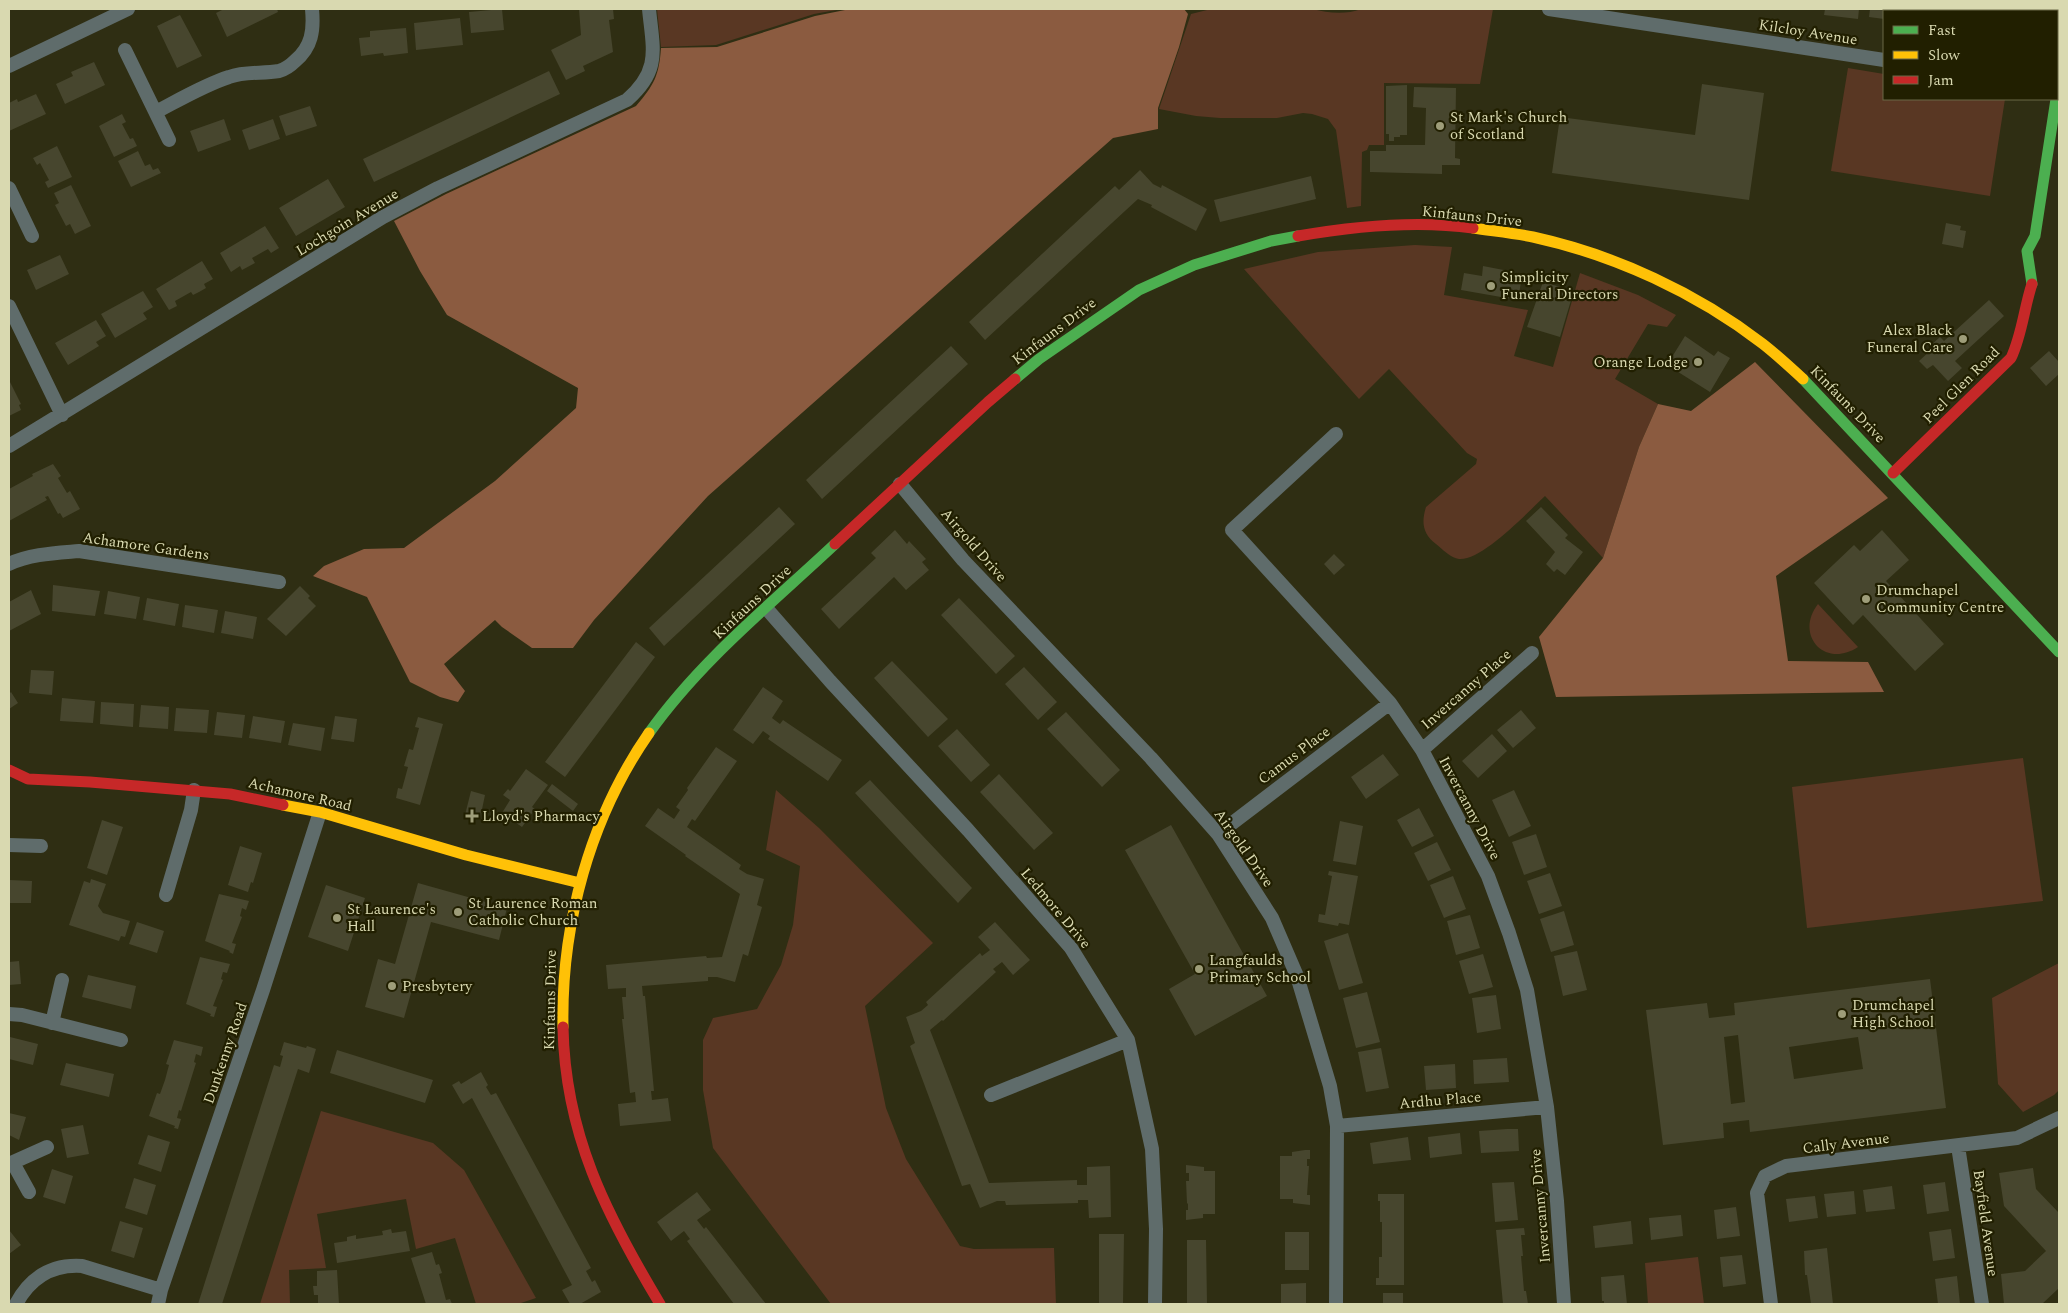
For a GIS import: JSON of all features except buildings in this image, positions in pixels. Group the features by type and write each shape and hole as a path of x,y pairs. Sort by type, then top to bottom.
{"street":[{"path":"9,66 128,9"},
{"path":"156,112 226,78 251,72 286,69 303,55 309,44 312,33 312,9"},
{"name":"Lochgoin Avenue","path":"9,446 383,218 438,188 627,100 639,89 648,76 652,63 653,48 649,9"},
{"name":"Kilcloy Avenue","path":"1549,9 1883,60"},
{"path":"125,50 169,140"},
{"name":"Peel Glen Road","path":"1893,473 2012,358 2017,345 2024,306 2032,284 2027,251 2035,236 2055,138 2056,100"},
{"path":"9,188 32,236"},
{"name":"Kinfauns Drive","path":"660,1304 627,1251 609,1215 584,1152 569,1090 562,1028 565,950 580,883 602,819 618,785 645,739 676,697 711,660 988,402 1040,358 1139,290 1194,265 1271,241 1345,228 1407,225 1463,227 1533,237 1576,249 1643,273 1716,312 1763,344 1809,384 2059,652"},
{"path":"9,306 62,415"},
{"name":"Invercanny Drive","path":"1336,434 1232,530 1390,703 1422,750 1488,876 1509,933 1526,990 1547,1107 1557,1201 1564,1304"},
{"name":"Airgold Drive","path":"900,484 963,560 1151,758 1218,834 1272,918 1297,976 1330,1086 1336,1126 1336,1304"},
{"name":"Achamore Gardens","path":"9,564 49,554 79,551 279,582"},
{"name":"Ledmore Drive","path":"767,609 830,681 968,830 1071,948 1128,1040 1152,1149 1156,1229 1155,1304"},
{"name":"Invercanny Place","path":"1422,750 1532,653"},
{"name":"Camus Place","path":"1218,834 1390,703"},
{"name":"Achamore Road","path":"9,770 28,779 90,782 230,794 320,812 466,856 580,883"},
{"path":"166,895 191,810 194,790"},
{"name":"Dunkenny Road","path":"158,1304 161,1290 264,990 320,812"},
{"path":"9,844 41,846"},
{"path":"52,1022 62,980"},
{"path":"9,1014 22,1015 121,1040"},
{"path":"991,1095 1128,1040"},
{"name":"Ardhu Place","path":"1336,1126 1547,1107"},
{"name":"Cally Avenue","path":"1771,1304 1756,1193 1765,1176 1786,1166 2017,1138 2059,1118"},
{"name":"Bayfield Avenue","path":"1958,1146 1982,1304"},
{"path":"29,1192 11,1164 47,1147"},
{"path":"16,1304 28,1285 41,1274 55,1268 72,1265 82,1266 161,1290"}],"shaded area":[{"path":"657,9 842,9 814,14 716,45 661,47"},
{"path":"850,9 1184,9 1188,14 1158,108 1158,129 1113,138 708,496 594,620 573,648 532,648 495,620 444,664 465,691 458,702 440,697 410,682 367,597 313,576 324,566 364,549 404,548 495,481 576,408 578,388 447,315 420,271 394,221 446,194 636,106 654,80 659,66 661,48 717,47 815,16"},
{"path":"1211,9 1313,9 1337,13 1361,9 1493,9 1480,84 1384,83 1384,145 1369,145 1367,150 1362,152 1361,206 1347,208 1336,130 1328,119 1303,113 1277,118 1220,118 1196,116 1159,109 1191,14"},
{"path":"1848,68 1883,74 1883,100 2005,100 1990,196 1831,171"},
{"path":"1415,245 1452,247 1444,295 1528,310 1514,356 1553,367 1580,273 1638,295 1676,315 1667,327 1648,324 1615,379 1658,404 1639,447 1603,558 1545,496 1505,534 1480,552 1459,559 1444,551 1428,536 1424,528 1426,507 1476,464 1477,459 1467,453 1389,369 1359,399 1244,269 1318,252"},
{"path":"1755,362 1888,498 1776,576 1788,661 1868,662 1884,692 1556,697 1539,637 1603,558 1639,447 1658,404 1691,411"},
{"path":"1818,604 1858,647 1846,653 1834,654 1825,651 1817,645 1811,637 1809,627 1811,616"},
{"path":"2023,758 2043,901 1807,928 1792,787"},
{"path":"776,790 819,828 933,943 865,1006 886,1108 906,1159 960,1246 974,1249 1054,1248 1056,1304 831,1304 713,1148 703,1090 703,1040 713,1018 757,1009 781,965 793,925 800,866 766,850"},
{"path":"2059,963 2059,1090 2054,1095 2023,1112 1998,1084 1992,998"},
{"path":"321,1111 433,1143 464,1170 536,1298 518,1304 476,1304 455,1238 416,1249 406,1199 317,1214 326,1268 289,1270 290,1304 260,1304"},
{"path":"1698,1257 1704,1304 1648,1304 1645,1263"}],"traffic: fast":[{"path":"2032,284 2027,251 2035,236 2056,100"},
{"path":"1015,379 1039,359 1139,290 1194,265 1271,241 1298,236"},
{"path":"1803,379 2059,652"},
{"path":"649,733 713,657 835,544"}],"traffic: slow":[{"path":"2058,82 2059,74"},
{"path":"1473,228 1526,236 1564,245 1594,254 1654,278 1683,292 1738,325 1803,379"},
{"path":"563,1027 567,950 583,873 595,836 610,800 628,766 649,733"},
{"path":"283,805 320,812 466,855 580,883"}],"traffic: jam":[{"path":"1298,236 1341,229 1385,225 1429,224 1473,228"},
{"path":"1893,473 2011,358 2018,340 2032,284"},
{"path":"835,544 1015,379"},
{"path":"9,770 28,779 90,782 230,794 283,805"},
{"path":"563,1027 571,1103 580,1138 606,1205 622,1238 660,1304"}],"place":[{"name":"St Mark's Church of Scotland","path":"1440,126"},
{"name":"Simplicity Funeral Directors","path":"1491,286"},
{"name":"Alex Black Funeral Care","path":"1963,339"},
{"name":"Orange Lodge","path":"1698,362"},
{"name":"Drumchapel Community Centre","path":"1866,599"},
{"name":"Lloyd's Pharmacy","path":"472,816"},
{"name":"St Laurence Roman Catholic Church","path":"458,912"},
{"name":"St Laurence's Hall","path":"337,918"},
{"name":"Langfaulds Primary School","path":"1199,969"},
{"name":"Presbytery","path":"392,986"},
{"name":"Drumchapel High School","path":"1842,1014"}]}
